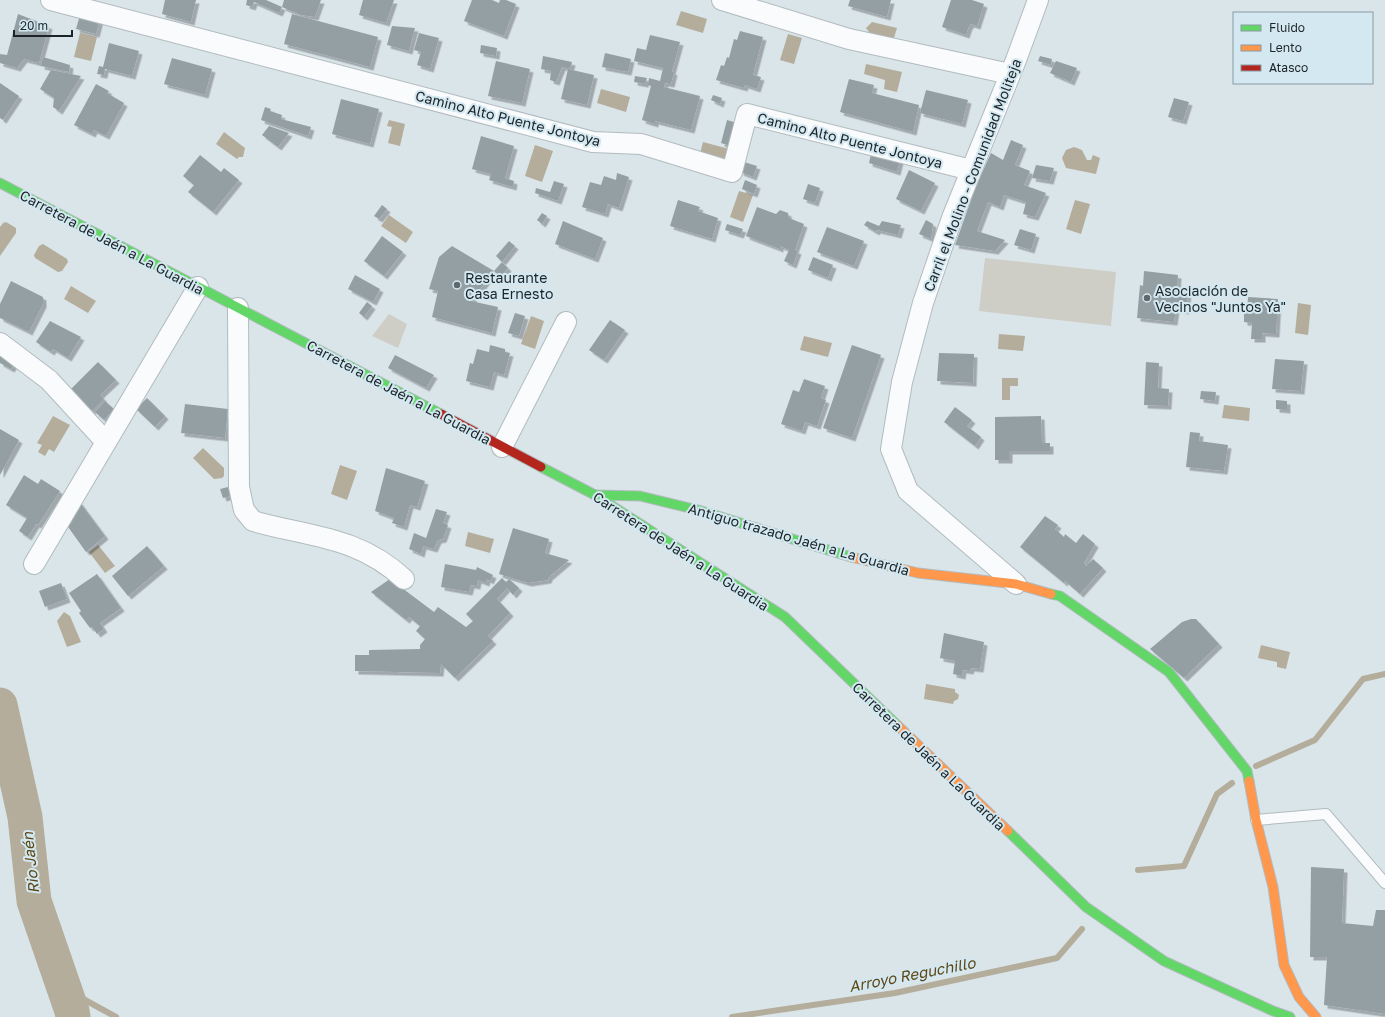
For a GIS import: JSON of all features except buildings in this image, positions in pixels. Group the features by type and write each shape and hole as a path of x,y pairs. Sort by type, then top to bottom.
{"street":[{"name":"Camino Alto Puente Jontoya","path":"51,0 593,142 641,144 732,172 747,114 971,170"},
{"path":"722,0 849,39 1010,74"},
{"name":"Carril el Molino - Comunidad Moliteja","path":"1016,584 908,491 891,450 902,382 923,303 971,170 1038,0"},
{"name":"Carretera de Jaén a La Guardia","path":"0,183 595,495 785,617 1086,907 1164,961 1273,1011 1290,1017"},
{"path":"34,564 198,287"},
{"path":"238,308 239,487 244,510 253,521 316,534 364,550 393,568 404,579"},
{"path":"502,447 566,322"},
{"path":"0,343 49,380 106,442"},
{"name":"Antiguo trazado Jaén a La Guardia","path":"595,495 640,496 698,510 852,557 918,573 1016,584 1060,596 1169,672 1247,771 1256,820 1273,887 1284,965 1299,997 1316,1017"}],"lane":[{"path":"1256,820 1326,814 1385,883"}],"shaded area":[{"path":"681,11 707,19 703,33 676,25"},
{"path":"872,22 897,28 893,41 869,35 866,28"},
{"path":"80,33 97,37 91,61 74,57"},
{"path":"788,34 802,38 794,64 780,60"},
{"path":"866,64 902,72 897,92 884,89 885,80 864,74"},
{"path":"601,89 630,97 626,112 597,103"},
{"path":"389,120 405,124 400,146 388,143 392,127 387,126"},
{"path":"224,132 245,148 243,157 239,157 237,159 216,144"},
{"path":"703,142 729,149 725,162 700,154"},
{"path":"535,145 553,151 542,182 525,176"},
{"path":"1074,147 1082,150 1087,160 1091,160 1093,155 1100,158 1096,174 1066,168 1062,158 1066,150"},
{"path":"739,191 753,195 743,222 730,217"},
{"path":"1075,200 1090,204 1081,234 1066,229"},
{"path":"389,215 413,232 406,243 381,226"},
{"path":"6,222 16,228 16,233 0,256 0,227"},
{"path":"43,244 67,259 68,262 62,271 58,272 35,258 34,255 39,246"},
{"path":"985,258 1116,272 1111,326 979,311"},
{"path":"71,286 96,301 88,313 64,299"},
{"path":"1298,303 1311,305 1308,335 1295,333"},
{"path":"389,314 407,324 398,348 372,336"},
{"path":"531,316 544,321 535,349 521,344"},
{"path":"999,334 1025,336 1023,351 998,349"},
{"path":"804,336 832,343 828,357 800,350"},
{"path":"1002,378 1018,378 1018,386 1010,386 1010,400 1002,400"},
{"path":"1224,405 1250,408 1249,421 1222,418"},
{"path":"53,416 70,425 54,452 49,449 45,456 38,452 42,445 37,443"},
{"path":"203,448 224,468 224,476 222,478 214,479 193,458"},
{"path":"340,465 357,471 347,500 331,494"},
{"path":"468,532 494,539 490,553 465,546"},
{"path":"98,545 115,566 105,573 89,552"},
{"path":"64,612 70,616 81,642 67,647 57,621"},
{"path":"1261,645 1290,652 1286,669 1277,667 1277,662 1258,658"},
{"path":"926,684 955,689 955,692 959,695 958,699 954,701 953,704 924,699"}],"waterway":[{"name":"Arroyo Reguchillo","path":"1256,766 1315,740 1363,679 1385,674"},
{"name":"Rio Jaén","path":"0,705 25,817 34,901 73,1017"},
{"name":"Arroyo Reguchillo","path":"1138,870 1184,866 1217,794 1232,783"},
{"name":"Arroyo Reguchillo","path":"732,1017 895,993 1057,958 1082,929"},
{"name":"Arroyo Reguchillo","path":"65,989 116,1017"}],"traffic: fast":[{"path":"0,183 441,414"},
{"path":"541,467 595,495 785,617 897,725"},
{"path":"595,495 640,496 698,510 851,557"},
{"path":"1051,594 1060,596 1169,672 1247,771 1249,781"},
{"path":"1008,831 1086,907 1164,961 1273,1011 1290,1017"}],"traffic: slow":[{"path":"851,557 918,573 1016,584 1051,594"},
{"path":"897,725 1008,831"},
{"path":"1249,781 1256,820 1273,887 1284,965 1299,997 1316,1017"}],"traffic: jam":[{"path":"441,414 541,467"}],"place":[{"name":"Restaurante Casa Ernesto","path":"457,285"},
{"name":"Asociación de Vecinos \"Juntos Ya\"","path":"1147,298"}]}
